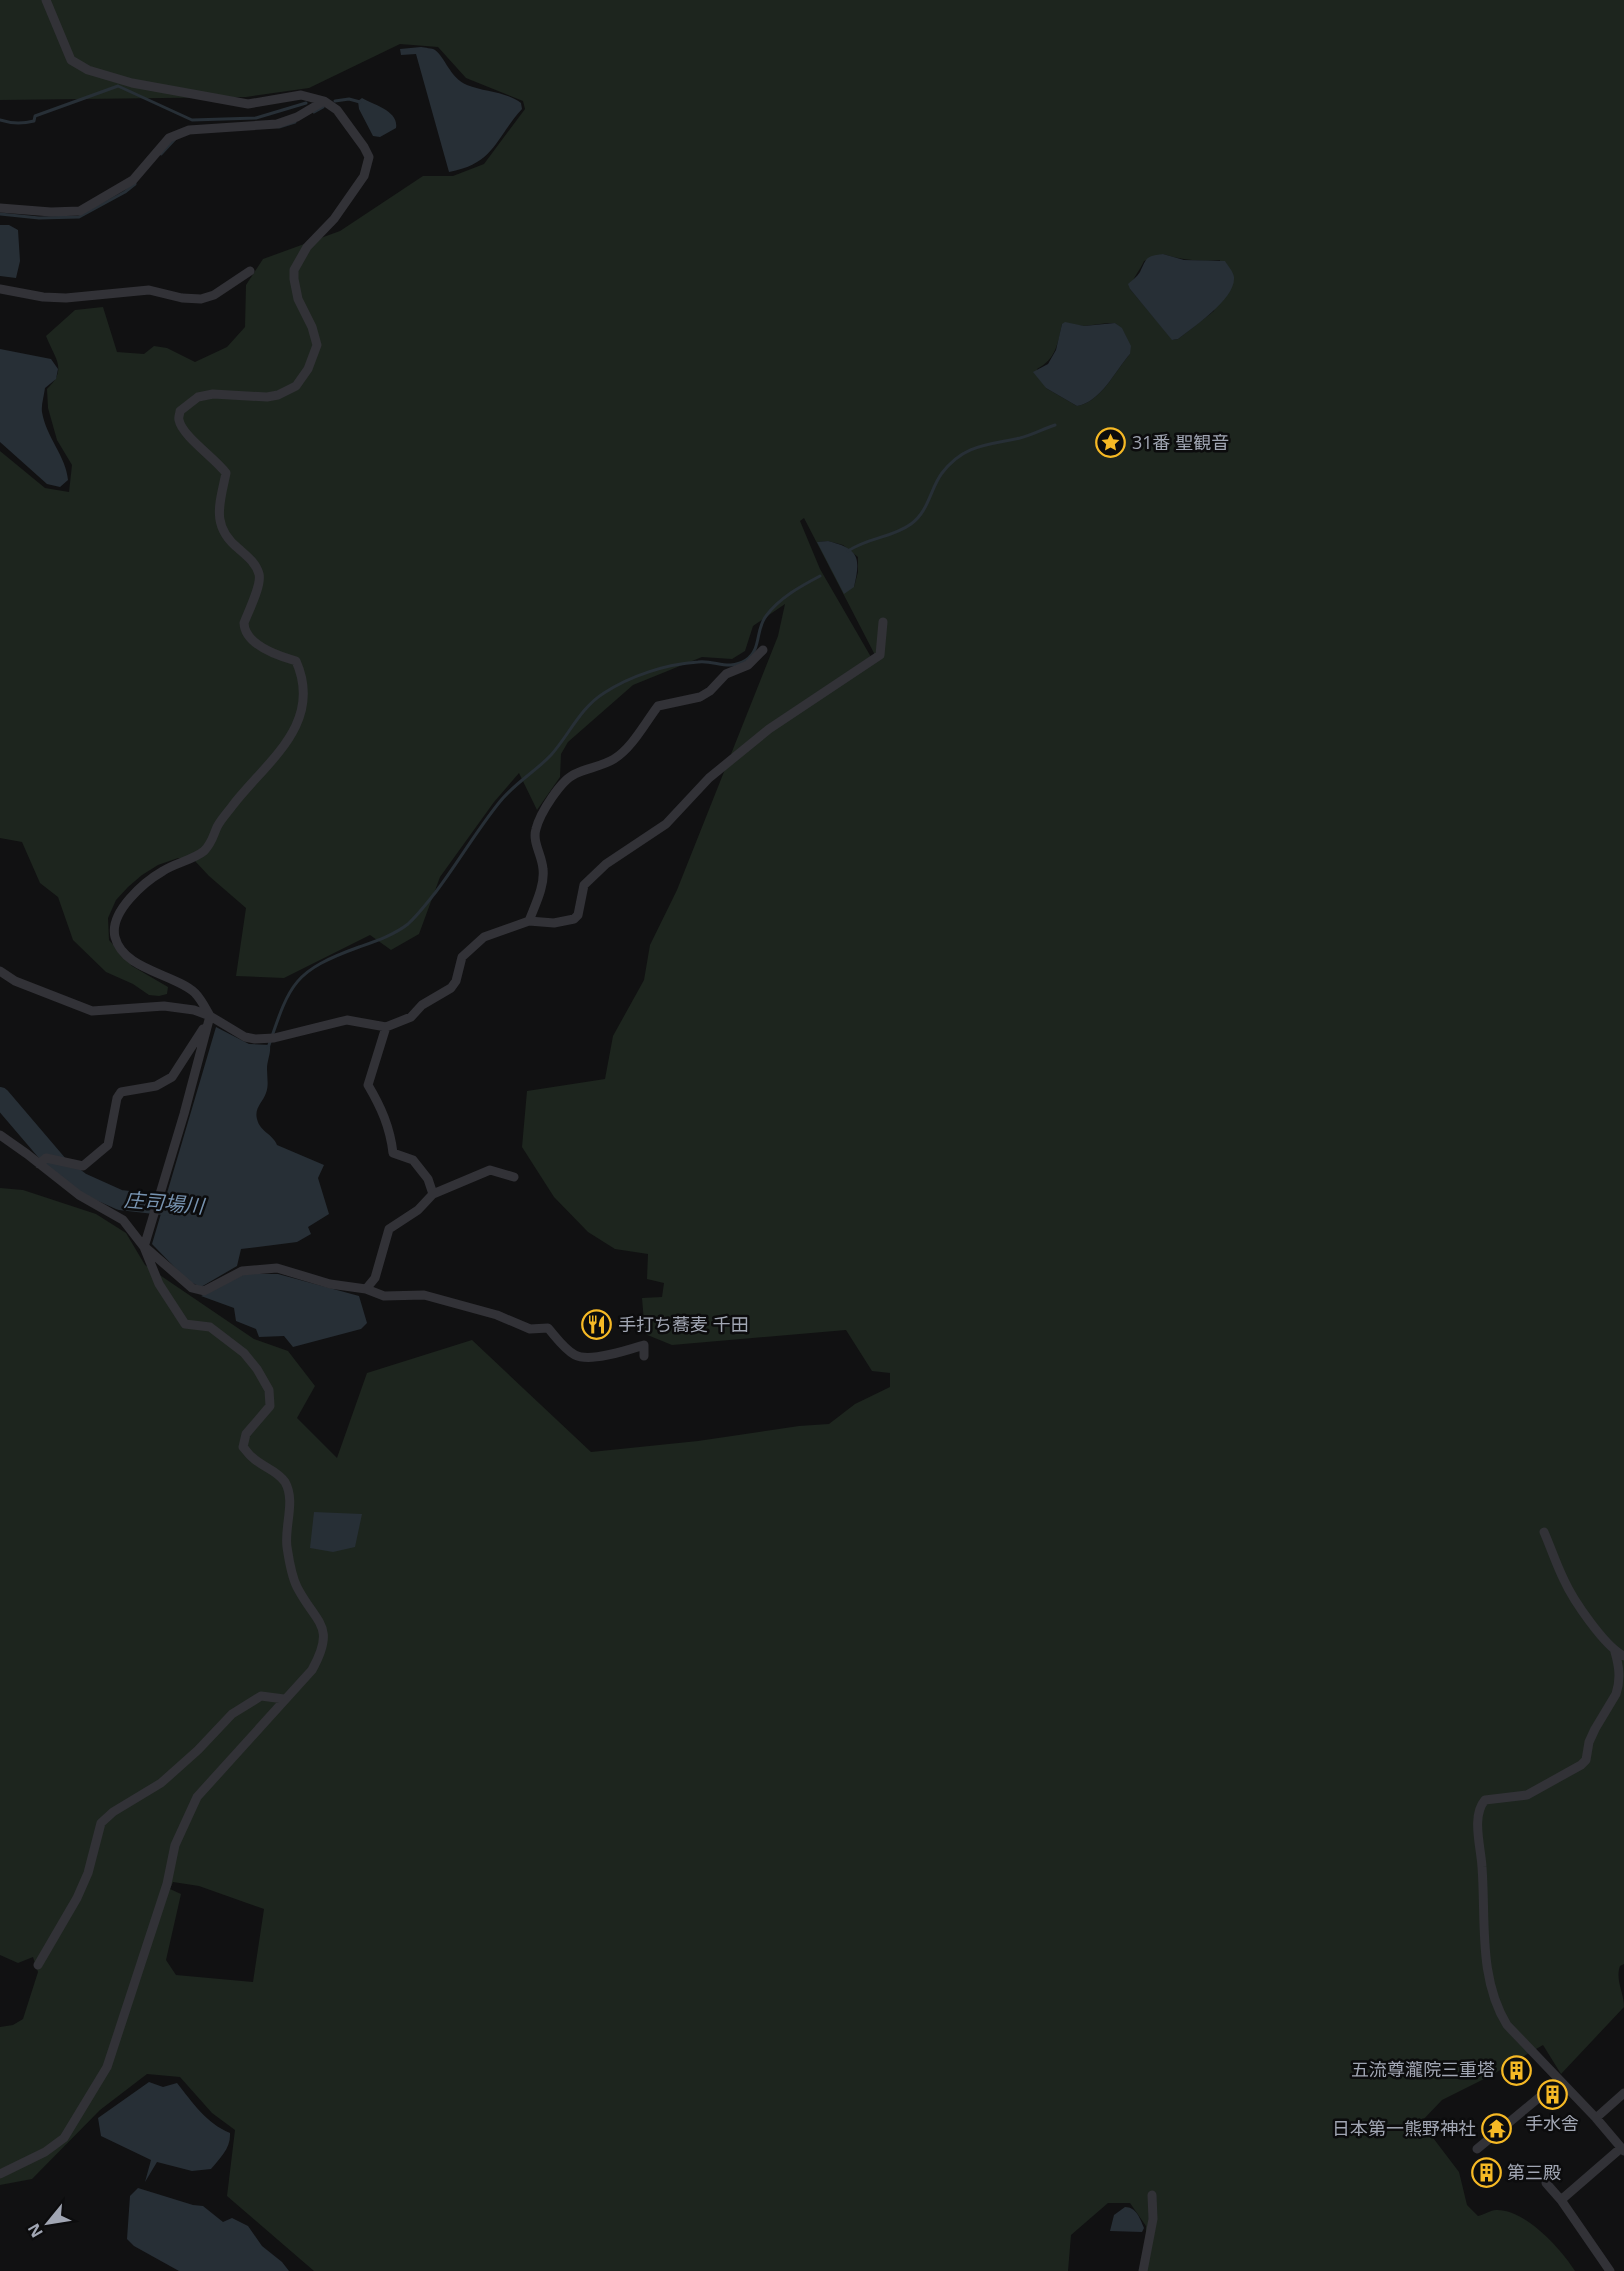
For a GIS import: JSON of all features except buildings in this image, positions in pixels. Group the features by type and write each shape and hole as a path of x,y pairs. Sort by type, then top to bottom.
{"street":[{"path":"0,2174 45,2152 64,2138 107,2067 167,1884 175,1845 197,1797 312,1670 324,1638 323,1626 297,1586 290,1566 286,1543 290,1499 286,1483 273,1469 253,1458 243,1447 246,1434 270,1406 269,1390 257,1369 244,1353 210,1327 185,1324 159,1284 144,1247 184,1114 210,1016 195,992 137,964 123,951 115,937 116,919 124,904 162,871 202,852 213,840 224,817 284,747 296,727 304,694 303,677 297,661 254,643 244,630 244,623 259,584 260,575 251,560 228,540 220,524 219,509 226,473 217,461 188,436 179,420 180,411 198,397 213,394 267,397 278,395 296,386 308,369 317,345 312,327 298,299 294,270 307,247 334,219 364,176 369,157 337,110 324,101 301,95 248,104 132,83 88,70 71,60 46,0"},
{"path":"0,208 51,212 80,211 133,180 169,138 189,130 277,124 297,117 324,101"},
{"path":"0,289 43,297 66,298 149,290 182,298 201,299 214,295 250,271"},
{"path":"0,971 15,981 92,1011 164,1006 194,1010 210,1016 245,1037 271,1039 346,1020 386,1027 411,1017 422,1005 451,988 456,981 462,957 475,943 494,932 530,921 554,923 574,919 578,915 584,885 606,864 666,824 715,772 769,729 880,655 883,622"},
{"path":"530,921 543,884 544,871 535,831 540,818 563,782 573,774 614,759 627,747 658,706 700,697 711,690 726,674 748,665 763,650"},
{"path":"39,1164 46,1158 83,1166 108,1144 117,1098 121,1092 156,1086 172,1077 210,1016"},
{"path":"386,1027 368,1085 383,1111 390,1132 393,1153 413,1160 428,1179 433,1194"},
{"path":"0,1136 79,1195 123,1220 144,1247 192,1288 204,1291 242,1271 278,1268 330,1284 366,1289 384,1296 424,1295 497,1315 530,1329 548,1328 565,1348 577,1356 606,1356 645,1345 644,1356"},
{"path":"366,1289 375,1278 388,1229 418,1210 433,1194 490,1170 514,1177"},
{"path":"1544,1532 1564,1581 1593,1625 1619,1654 1619,1685 1592,1736 1586,1760 1527,1795 1494,1797 1485,1800 1479,1806 1478,1826 1482,1868 1483,1940 1499,2012 1508,2025 1623,2150 1561,2200"},
{"path":"38,1965 77,1898 88,1873 100,1822 161,1783 198,1750 232,1714 261,1696 284,1699"},
{"path":"1477,2149 1559,2081"},
{"path":"1596,2118 1624,2093"},
{"path":"1546,2183 1561,2200 1610,2271"},
{"path":"1143,2271 1153,2219 1152,2195"}],"shaded area":[{"path":"0,0 1624,0 1624,1964 1620,1966 1619,1976 1624,2007 1561,2074 1543,2045 1490,2076 1442,2100 1421,2122 1459,2172 1467,2205 1478,2216 1496,2210 1507,2211 1519,2216 1541,2232 1561,2252 1575,2271 1145,2271 1146,2226 1130,2203 1108,2203 1071,2235 1068,2271 314,2271 227,2196 235,2130 212,2113 180,2077 147,2074 100,2110 32,2179 0,2185 0,2027 13,2025 23,2019 38,1972 33,1957 18,1963 0,1955 0,1188 23,1190 96,1214 126,1233 145,1265 254,1339 288,1351 315,1386 297,1418 337,1458 367,1373 472,1340 591,1452 829,1424 855,1404 890,1387 890,1373 872,1371 846,1330 672,1345 645,1334 642,1298 662,1297 664,1283 647,1279 648,1254 615,1249 588,1232 554,1197 522,1147 527,1091 605,1079 613,1036 644,980 650,945 677,890 778,636 785,604 753,626 745,651 732,659 702,657 633,685 568,742 561,754 560,777 537,810 519,773 494,802 440,877 419,934 391,950 370,935 284,978 236,976 246,908 195,861 178,858 158,865 128,887 116,900 108,918 109,940 132,966 168,987 167,994 149,995 133,984 106,972 73,940 58,897 40,883 22,842 0,838 0,451 45,488 69,492 72,465 57,440 48,408 47,389 57,376 58,364 46,336 75,310 103,307 117,352 144,354 154,346 167,348 195,362 227,347 245,327 246,285 263,259 340,231 423,176 453,176 484,164 525,109 523,101 466,78 438,47 400,44 309,88 246,97 0,100","holes":["1163,254 1191,260 1220,260 1214,311 1178,339 1173,340 1130,289 1144,261","1115,323 1126,337 1130,354 1107,385 1093,399 1077,406 1046,388 1037,369 1052,355 1062,324 1084,326","804,518 875,655 871,657 820,569 800,521","828,541 843,545 858,557 858,572 854,587 818,542","173,1882 199,1886 264,1909 253,1982 176,1975 166,1960 181,1894 170,1889"]},
{"path":"421,47 435,50 461,82 508,96 521,103 522,109 492,149 476,163 464,168 449,172 416,54 401,55 400,49"},
{"path":"362,98 390,113 396,122 396,128 380,137 373,136 359,109 358,101"},
{"path":"0,225 9,225 18,230 20,261 16,278 0,276"},
{"path":"1163,254 1184,260 1225,261 1234,277 1233,285 1221,303 1178,339 1172,340 1128,284 1139,274 1147,258"},
{"path":"1065,322 1084,326 1115,323 1122,328 1131,346 1130,354 1107,385 1093,399 1077,406 1046,388 1033,372 1048,364 1056,350 1062,324"},
{"path":"0,349 51,359 58,369 56,379 45,388 42,409 47,430 66,471 68,480 60,487 47,484 0,442"},
{"path":"828,541 852,551 857,561 854,587 844,594 817,542"},
{"path":"216,1027 249,1044 270,1045 267,1090 258,1108 257,1119 277,1145 324,1165 318,1178 329,1214 308,1227 311,1234 297,1242 241,1249 237,1266 201,1287 188,1281 152,1244"},
{"path":"245,1274 278,1274 359,1296 367,1323 361,1329 293,1347 284,1336 259,1337 256,1329 236,1321 234,1308 201,1296"},
{"path":"314,1512 362,1514 355,1547 333,1552 310,1548"},
{"path":"149,2082 163,2087 177,2083 207,2118 230,2133 227,2148 211,2169 192,2171 157,2162 145,2182 151,2160 101,2136 98,2118"},
{"path":"138,2188 203,2206 223,2222 232,2218 248,2226 262,2246 282,2262 289,2271 179,2271 134,2246 127,2239 130,2196"},
{"path":"1125,2207 1129,2207 1137,2214 1144,2228 1142,2232 1110,2231 1114,2215"}],"waterway":[{"path":"0,120 17,123 34,121 35,116 118,86 192,120 256,118 306,103"},
{"path":"335,101 349,99 360,102"},
{"path":"314,112 323,107"},
{"path":"279,127 295,122"},
{"path":"161,154 175,139"},
{"path":"0,214 39,218 79,217 125,192 135,184"},
{"path":"848,551 904,529 917,519 926,506 938,479 950,463 959,456 977,447 1024,437 1055,425"},
{"path":"268,1048 282,1008 297,982 320,964 391,935 412,920 435,893 498,804 551,755 581,714 596,699 625,681 661,668 698,662 733,665 746,660 751,656 760,627 771,610 791,593 820,576"},
{"name":"庄司場川","path":"0,1097 58,1165 80,1182 120,1200 190,1208"}],"place":[{"name":"31番 聖観音","path":"1111,443"},
{"name":"手打ち蕎麦 千田","path":"597,1325"},
{"name":"五流尊瀧院三重塔","path":"1516,2070"},
{"name":"手水舎","path":"1552,2095"},
{"name":"日本第一熊野神社","path":"1497,2129"},
{"name":"第三殿","path":"1486,2173"}]}
